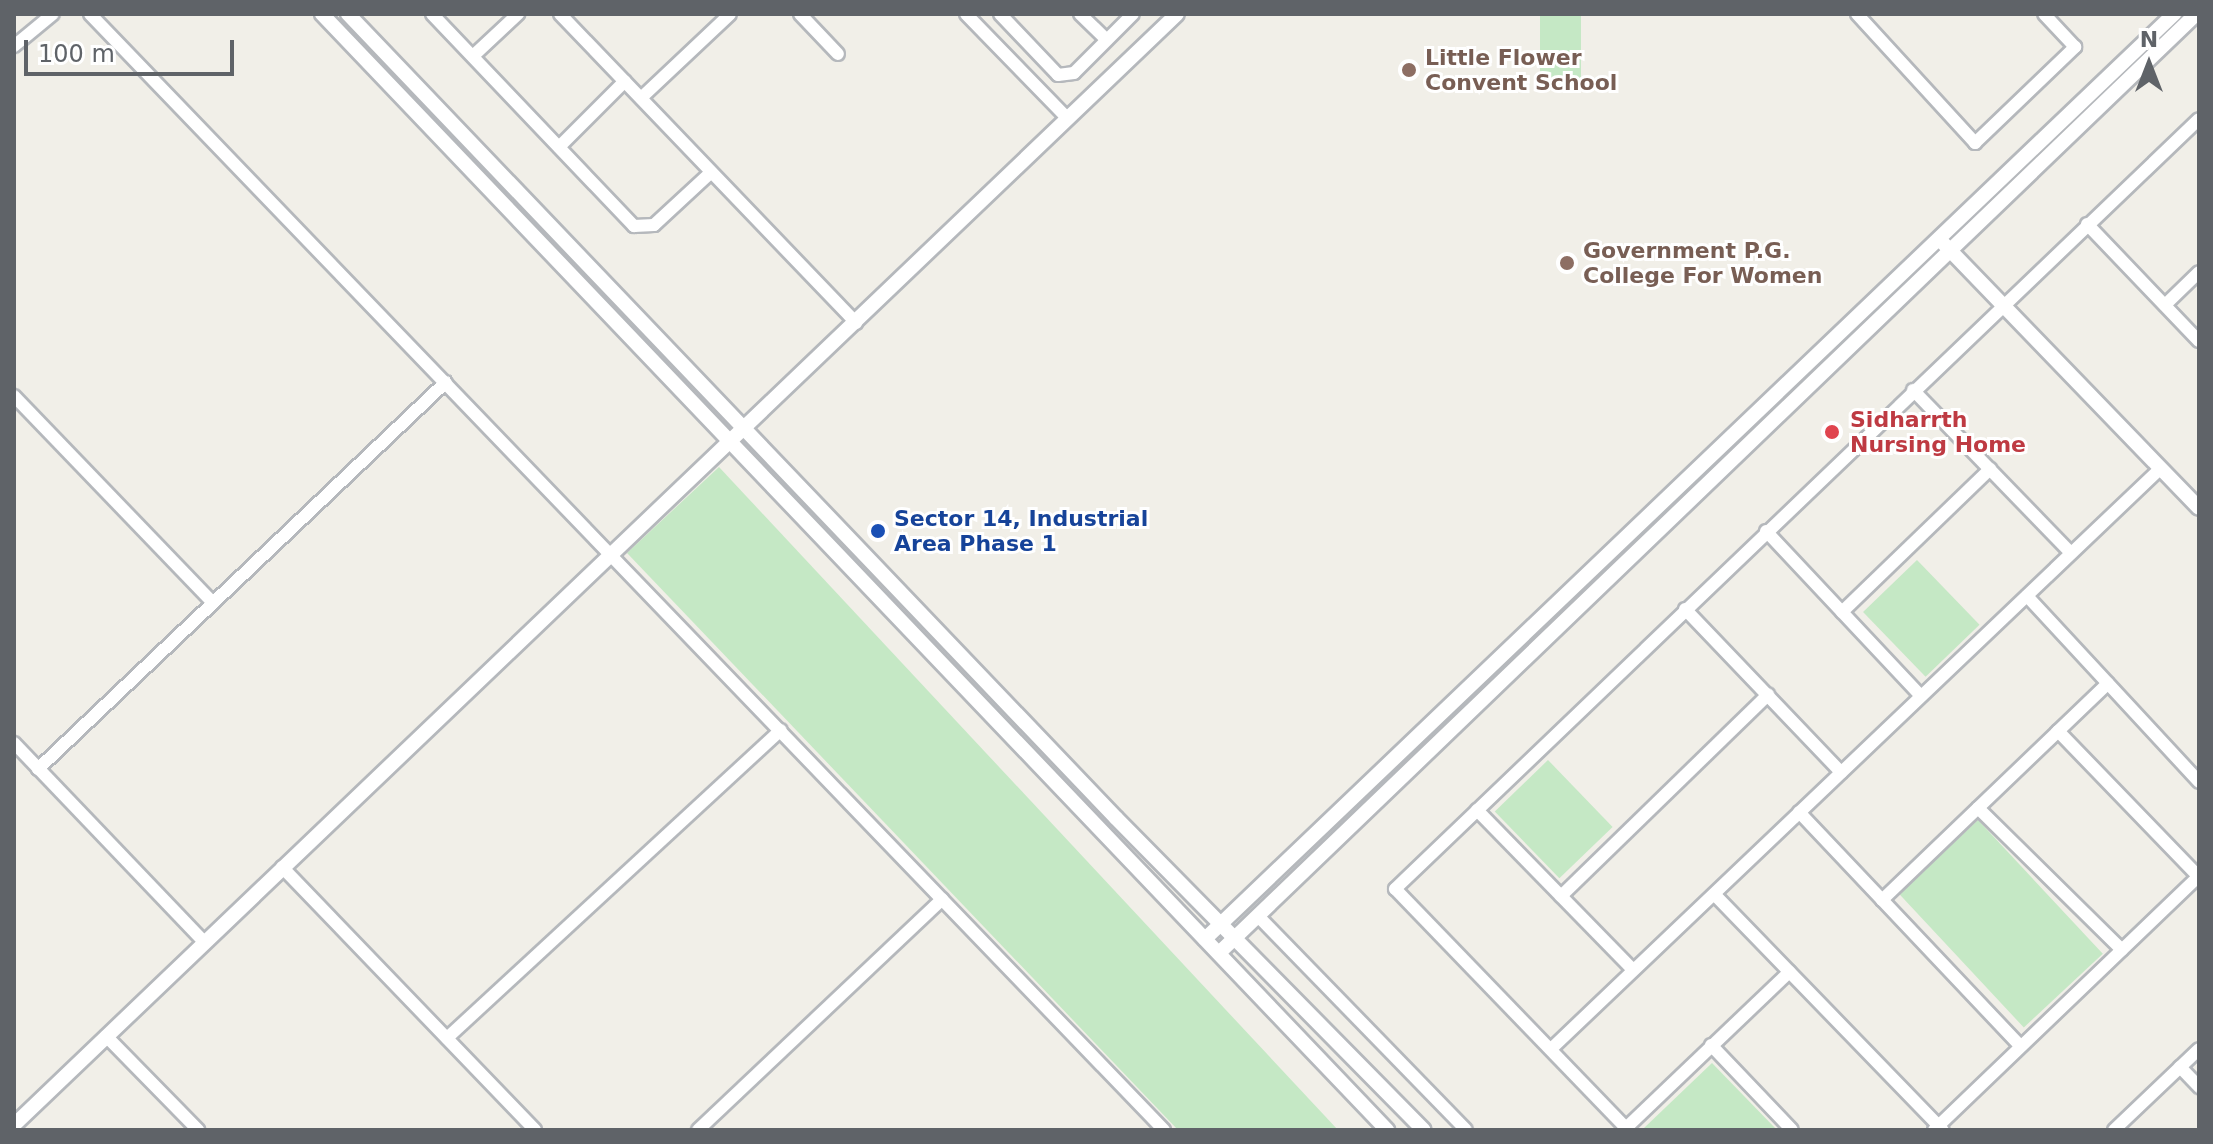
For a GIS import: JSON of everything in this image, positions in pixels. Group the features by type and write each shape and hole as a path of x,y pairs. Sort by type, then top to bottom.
{"street":[{"path":"14,46 53,14"},
{"path":"90,14 1164,1130"},
{"path":"322,14 1387,1130"},
{"path":"348,14 1116,818 1236,936 1424,1130"},
{"path":"432,14 559,147 642,228 654,225 709,174"},
{"path":"473,56 518,14"},
{"path":"560,14 709,174 856,323"},
{"path":"641,98 730,14"},
{"path":"800,14 838,54"},
{"path":"966,14 1068,119"},
{"path":"1000,14 1058,75 1074,73 1133,14"},
{"path":"1080,14 1107,40"},
{"path":"14,1125 1177,14"},
{"path":"1857,14 1975,143 2075,47 2044,14"},
{"path":"1205,939 2174,14"},
{"path":"1219,953 2196,14"},
{"path":"559,147 625,81"},
{"path":"1789,972 1627,1129 1395,889 2001,305 2199,119"},
{"path":"2087,224 2199,341"},
{"path":"1938,238 2199,508"},
{"path":"2165,305 2199,272"},
{"path":"38,769 446,382"},
{"path":"1913,390 2071,553"},
{"path":"14,396 213,603"},
{"path":"1551,1049 2161,468"},
{"path":"1842,612 1990,469"},
{"path":"1766,531 1921,696"},
{"path":"2027,596 2199,782"},
{"path":"1685,609 1841,772"},
{"path":"1882,900 2108,683"},
{"path":"1561,896 1768,695"},
{"path":"447,1038 781,730"},
{"path":"1715,895 1939,1128 2020,1046 2199,876 2058,731"},
{"path":"14,743 204,942"},
{"path":"1978,808 2122,950"},
{"path":"1477,810 1633,970"},
{"path":"1799,812 2020,1046"},
{"path":"282,867 535,1130"},
{"path":"698,1130 942,899"},
{"path":"1258,916 1466,1130"},
{"path":"106,1036 198,1130"},
{"path":"1711,1045 1792,1130"},
{"path":"2114,1130 2199,1049"},
{"path":"2180,1067 2199,1087"}],"green space":[{"path":"1540,14 1581,14 1581,81 1540,81"},
{"path":"719,467 1338,1130 1178,1130 627,553"},
{"path":"1917,560 1980,625 1926,677 1863,612"},
{"path":"1548,760 1613,827 1559,878 1495,811"},
{"path":"1978,820 2103,954 2024,1027 1899,894"},
{"path":"1712,1063 1777,1130 1644,1128"}],"place":[{"name":"Little Flower Convent School","path":"1409,70"},
{"name":"Government P.G. College For Women","path":"1567,263"},
{"name":"Sidharrth Nursing Home","path":"1832,432"},
{"name":"Sector 14, Industrial Area Phase 1","path":"878,531"}]}
